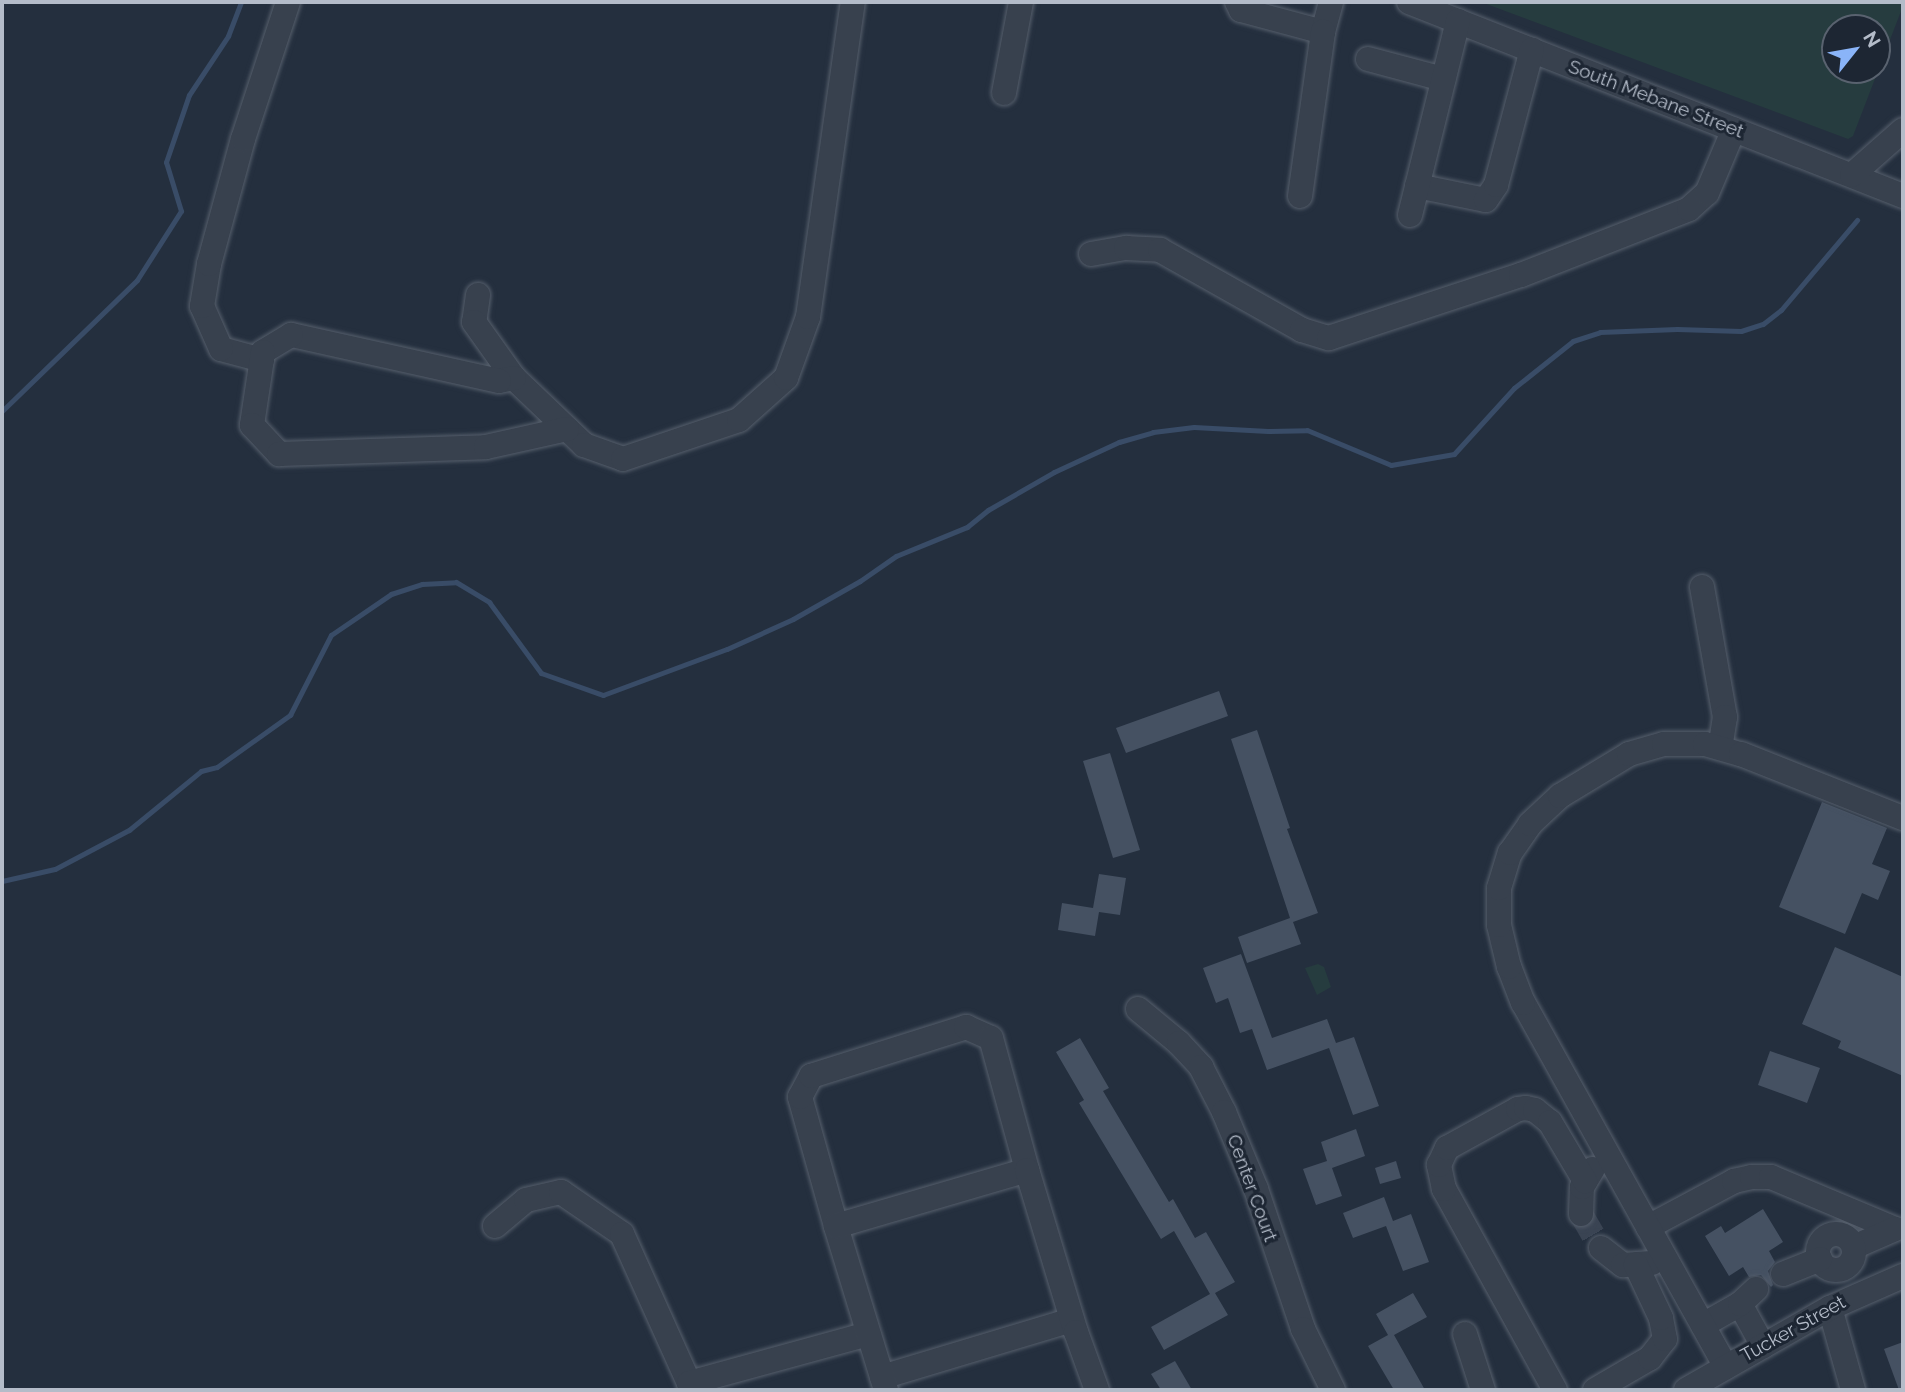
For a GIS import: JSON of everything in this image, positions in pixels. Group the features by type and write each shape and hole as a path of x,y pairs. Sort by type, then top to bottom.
{"street":[{"path":"262,360 221,349 202,306 209,264 243,139 288,2"},
{"path":"478,295 474,322 514,379 584,445 624,459 739,420 786,378 808,317 853,2"},
{"path":"1004,93 1021,2"},
{"path":"1237,2 1241,10 1323,32"},
{"path":"1300,196 1323,32 1331,2"},
{"name":"South Mebane Street","path":"1409,2 1903,196"},
{"path":"1410,215 1458,21"},
{"path":"1417,186 1486,200 1496,186 1532,50"},
{"path":"1368,59 1443,79"},
{"path":"1091,254 1126,248 1160,250 1302,330 1329,338 1521,275 1689,209 1706,193 1716,176 1734,129"},
{"path":"1852,176 1903,130"},
{"path":"514,379 499,381 291,335 263,352 252,425 279,454 486,447 567,429"},
{"path":"1702,587 1725,717 1720,748"},
{"path":"1726,1367 1523,1003 1509,967 1502,935 1499,888 1510,853 1530,824 1560,796 1629,754 1664,744 1705,744 1720,748 1903,818"},
{"name":"Center Court","path":"1138,1009 1179,1043 1201,1067 1256,1189 1303,1329 1333,1390"},
{"path":"1072,1320 884,1384 867,1334 800,1097 811,1076 966,1027 991,1038 1072,1320 1097,1390"},
{"path":"1555,1390 1444,1189 1439,1165 1447,1148 1518,1109 1527,1108 1535,1110 1550,1122 1585,1181"},
{"path":"1581,1214 1585,1181 1608,1156"},
{"path":"836,1226 1027,1170"},
{"path":"1648,1227 1718,1188 1752,1177 1786,1181 1821,1200 1899,1229"},
{"path":"495,1226 526,1200 561,1192 622,1234 690,1387 867,1334"},
{"path":"1783,1274 1820,1259 1834,1270 1850,1257 1899,1229"},
{"path":"1601,1248 1623,1265 1636,1265 1665,1258"},
{"path":"1850,1257 1858,1293"},
{"path":"1595,1390 1650,1358 1664,1339 1661,1318 1636,1265"},
{"name":"Tucker Street","path":"1686,1390 1858,1293 1903,1276"},
{"path":"1703,1325 1748,1297 1763,1346"},
{"path":"1830,1308 1853,1390"},
{"path":"1465,1334 1483,1390"}],"green space":[{"path":"1481,2 1903,2 1891,37 1891,14 1821,14 1821,84 1873,84 1853,136 1848,139"},
{"path":"1318,964 1324,967 1331,987 1317,995 1305,968"}],"building":[{"path":"1219,691 1228,716 1126,753 1116,728"},
{"path":"1257,730 1290,828 1287,829 1318,913 1293,922 1301,944 1247,963 1238,937 1290,918 1231,739"},
{"path":"1110,753 1140,850 1113,858 1083,761"},
{"path":"1822,802 1887,828 1872,864 1890,871 1878,900 1862,893 1845,934 1779,907"},
{"path":"1099,874 1126,878 1120,915 1099,912 1095,936 1058,930 1062,903 1093,908"},
{"path":"1835,947 1903,977 1903,1076 1838,1048 1841,1041 1802,1024"},
{"path":"1241,954 1272,1038 1327,1019 1336,1043 1354,1037 1379,1106 1353,1115 1329,1048 1267,1070 1252,1029 1240,1033 1228,998 1216,1003 1203,968"},
{"path":"1080,1038 1109,1088 1103,1091 1169,1202 1173,1199 1195,1238 1206,1232 1235,1282 1215,1293 1228,1315 1164,1350 1151,1327 1210,1294 1174,1231 1161,1239 1079,1103 1084,1100 1056,1052"},
{"path":"1770,1051 1820,1068 1807,1103 1758,1085"},
{"path":"1356,1129 1365,1156 1332,1168 1342,1196 1316,1205 1303,1169 1327,1161 1321,1142"},
{"path":"1396,1161 1401,1178 1380,1184 1375,1168"},
{"path":"1384,1197 1393,1221 1411,1214 1429,1262 1403,1271 1386,1226 1353,1238 1343,1213"},
{"path":"1763,1209 1783,1242 1769,1251 1775,1262 1768,1271 1773,1285 1771,1287 1761,1275 1749,1277 1743,1267 1729,1276 1705,1236 1721,1226 1725,1233"},
{"path":"1413,1293 1427,1317 1394,1335 1425,1390 1394,1390 1368,1346 1388,1335 1376,1314"},
{"path":"1903,1342 1903,1390 1899,1390 1884,1349"},
{"path":"1175,1361 1192,1390 1161,1390 1151,1374"}],"waterway":[{"path":"2,411 137,280 181,211 166,162 189,95 228,36 241,2"},
{"path":"2,881 55,869 129,830 201,771 217,767 290,715 331,635 391,594 422,584 456,582 489,602 541,673 603,695 727,649 793,619 860,581 896,556 967,527 988,510 1054,472 1119,442 1153,432 1194,427 1307,430 1391,465 1454,454 1514,388 1573,341 1600,332 1677,329 1741,331 1763,324 1781,310 1857,220"}],"tunnel":[{"path":"1581,1214 1601,1248"}]}
